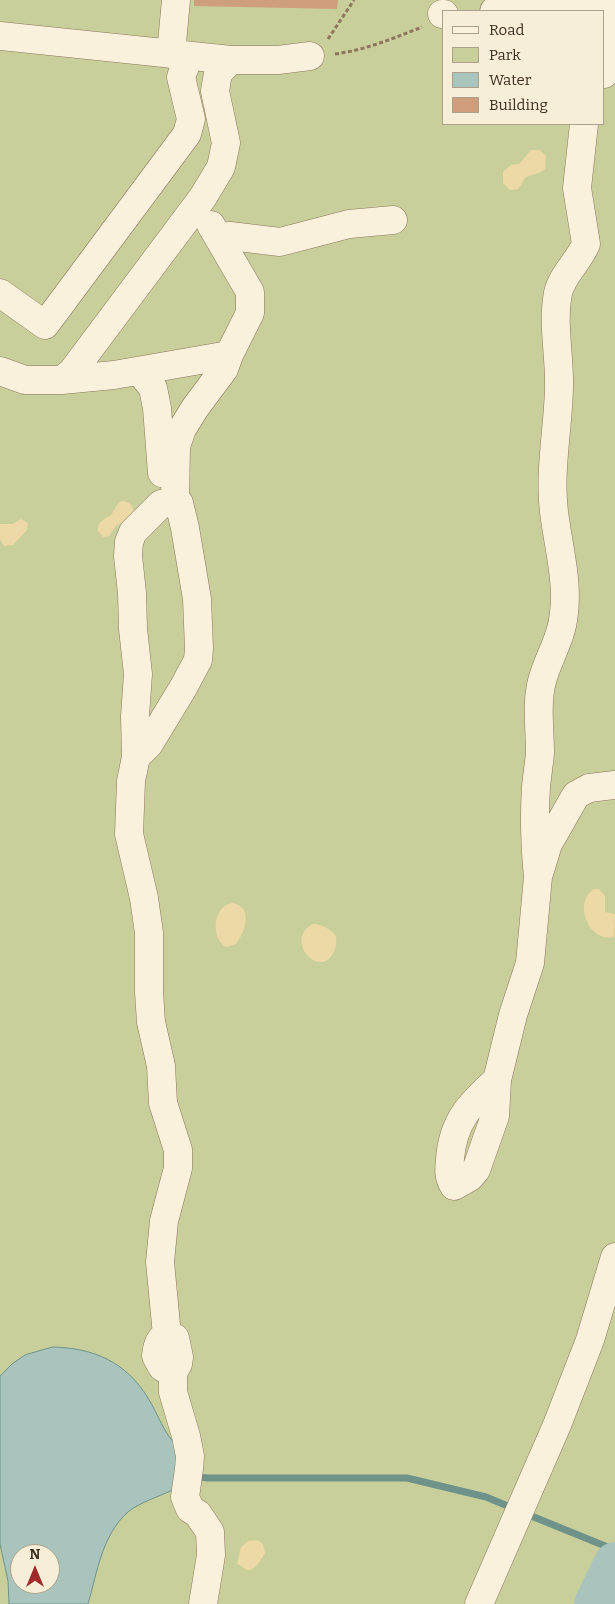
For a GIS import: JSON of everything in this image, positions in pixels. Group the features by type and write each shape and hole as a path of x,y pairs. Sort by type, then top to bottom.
{"lane":[{"path":"0,293 45,325 187,134 191,119 181,77 176,0"},
{"path":"504,10 524,8 546,10"},
{"path":"605,71 612,52 614,16"},
{"path":"0,36 231,60 278,60 310,56"},
{"path":"62,380 72,372 198,203 222,167 226,143 215,91 218,73 231,60"},
{"path":"538,877 534,842 536,785 540,754 540,701 542,682 557,644 564,614 564,587 554,510 554,448 559,388 556,315 558,291 583,252 586,244 577,188 584,125"},
{"path":"172,501 176,446 179,438 195,408 224,369 250,313 250,292 198,203"},
{"path":"218,237 230,236 280,242 349,224 393,220"},
{"path":"0,371 25,380 62,380 140,372 229,355"},
{"path":"140,372 152,388 157,408 161,465 172,501"},
{"path":"136,757 149,744 198,660 197,599 180,503 172,501 161,504 148,516 133,532 129,542 133,629 138,674 135,716 136,757 131,780 129,834 144,898 149,933 151,1022 161,1066 163,1103 178,1150 178,1168 164,1221 160,1262 167,1335 175,1338 177,1343 178,1364 173,1373 173,1392 190,1456 185,1497 190,1509 198,1514 210,1532 211,1555 203,1604"},
{"path":"497,1080 513,1015 530,963 538,877 548,844 576,795 589,788 615,785"},
{"path":"479,1604 567,1400 590,1340 615,1256"}],"path":[{"path":"310,56 326,43 354,0"},
{"path":"310,56 350,52 385,42 424,26 442,15"}],"green space":[{"path":"0,0 615,0 615,1604 0,1604"}],"sand":[{"path":"531,150 540,150 546,156 545,169 526,177 518,189 510,190 503,183 503,172 511,165 519,164"},
{"path":"121,501 131,505 134,515 116,526 109,536 103,537 98,531 101,521 111,515"},
{"path":"21,519 28,523 27,530 13,545 4,546 0,539 0,524 13,524"},
{"path":"594,889 599,889 605,896 605,912 615,914 614,937 605,937 597,934 586,920 584,903"},
{"path":"233,903 244,910 246,921 236,944 226,947 218,937 216,922 221,909"},
{"path":"313,924 326,927 336,936 336,944 332,955 326,961 319,962 312,959 306,954 302,946 302,938 305,931"},
{"path":"258,1540 263,1544 265,1553 258,1564 251,1570 248,1570 237,1564 241,1547 248,1541"}],"water":[{"path":"53,1347 82,1350 108,1359 130,1375 139,1386 148,1398 169,1436 178,1447 177,1488 138,1505 119,1521 106,1543 88,1604 9,1604 8,1581 0,1544 0,1376 25,1355"}],"building":[{"path":"194,0 338,0 337,9 194,6"}],"waterway":[{"path":"192,1476 208,1478 407,1478 486,1497 515,1509"},
{"path":"524,1513 615,1550"},
{"path":"595,1604 615,1563"}]}
